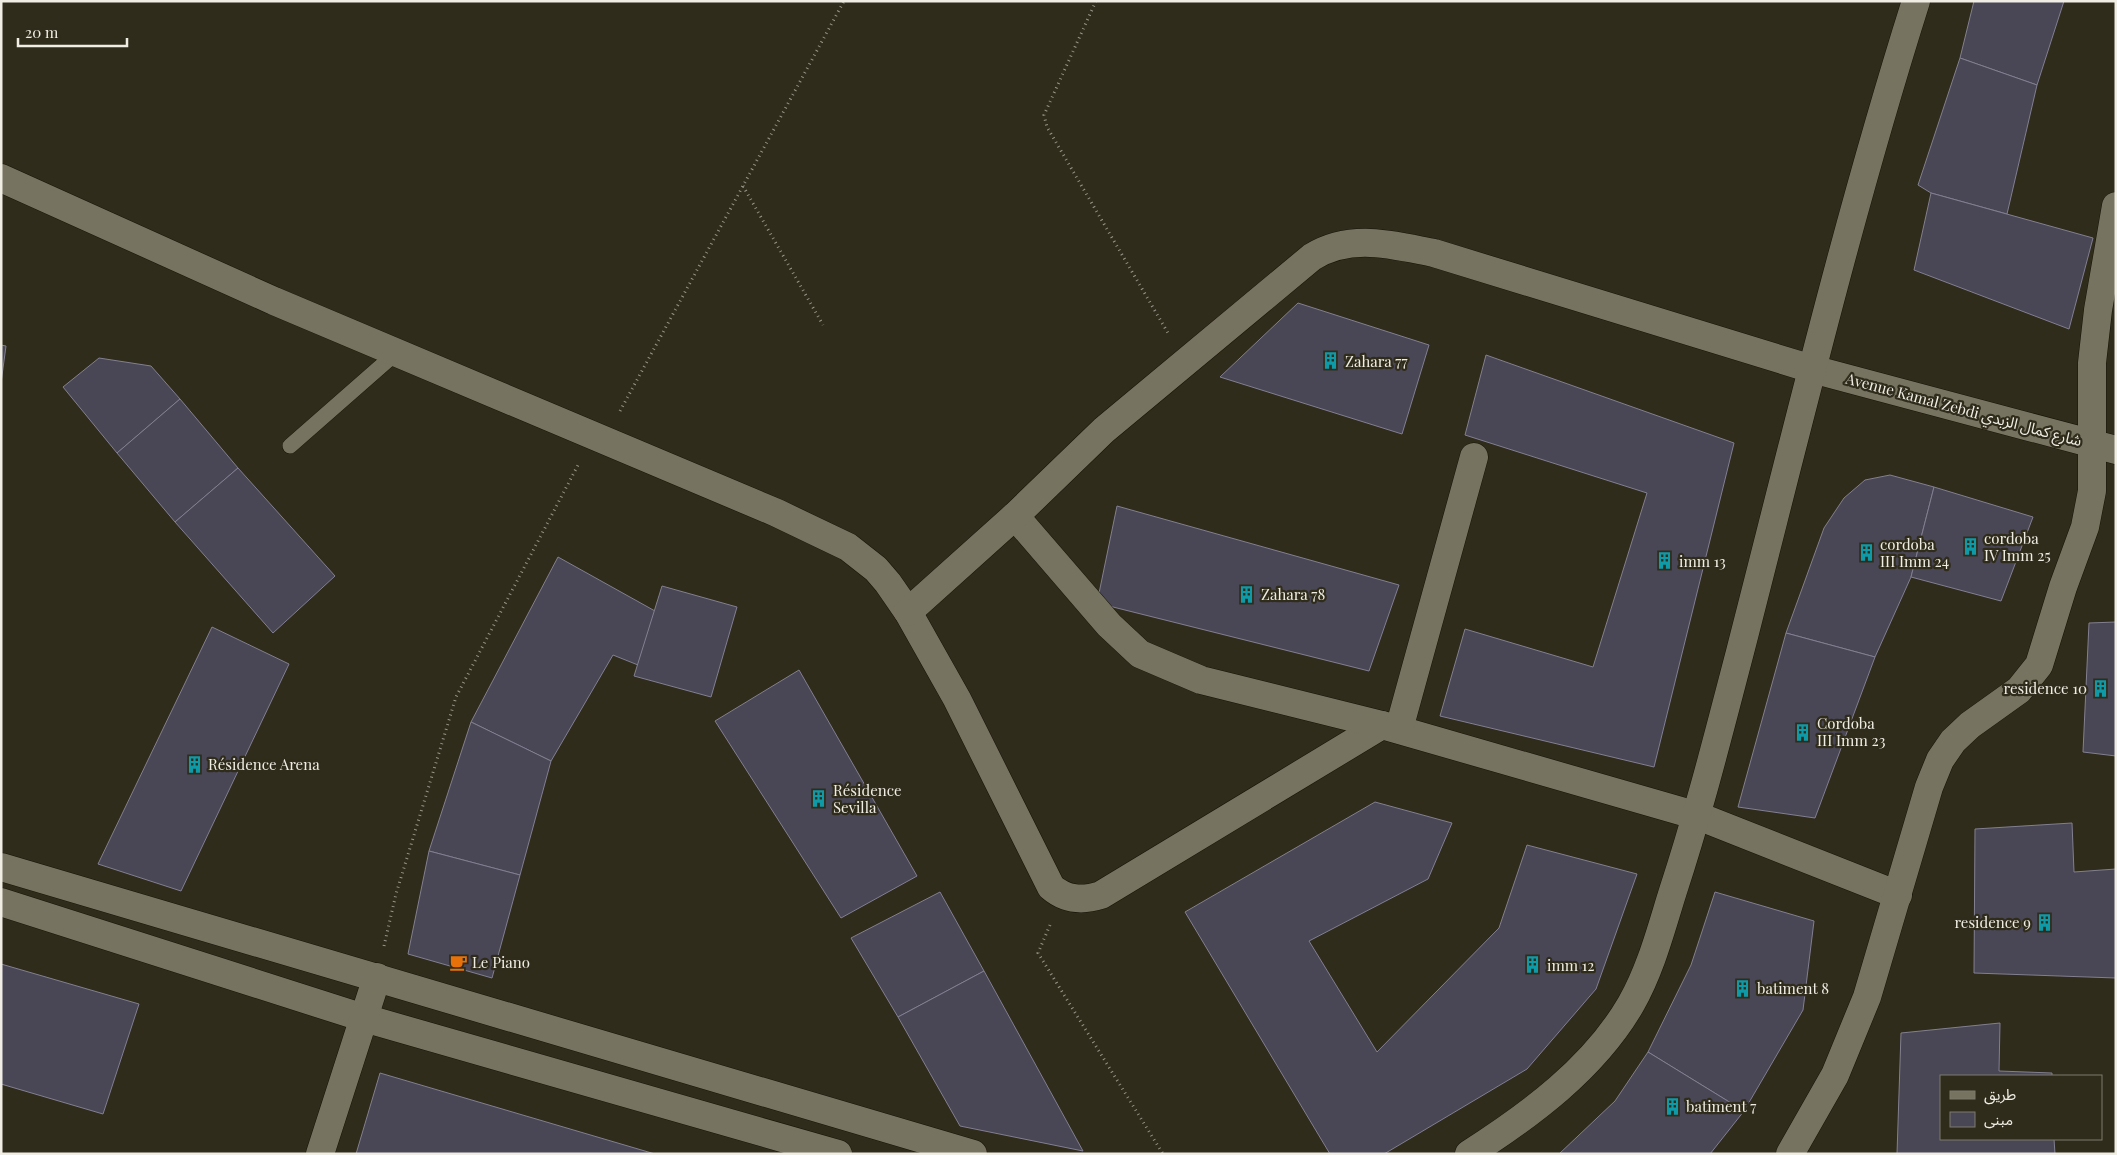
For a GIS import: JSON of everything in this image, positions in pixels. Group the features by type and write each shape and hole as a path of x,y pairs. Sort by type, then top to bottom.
{"street":[{"path":"1469,1154 1532,1111 1575,1073 1611,1032 1631,1004 1658,944 1698,816 1844,242 1916,1"},
{"path":"1,178 396,353 777,513 848,547 876,569 908,612 957,699 1051,887 1063,896 1087,899 1101,895 1391,727 1474,457"},
{"path":"1790,1154 1835,1075 1867,997 1929,787 1940,760 1953,741 1970,725 2019,690 2039,665 2063,587 2086,527 2092,491 2105,446 2092,364 2098,310 2116,206"},
{"name":"Avenue Kamal Zebdi شارع كمال الزبدي","path":"908,612 1015,516 1104,430 1312,257 1325,249 1357,242 1380,242 1434,254 1812,369 2105,446"},
{"path":"1015,516 1110,626 1140,654 1201,680 1391,727 1698,816 1898,895"},
{"path":"1,867 973,1154"},
{"path":"1,902 364,1018 838,1154"},
{"path":"320,1154 377,977"}],"lane":[{"path":"290,446 396,353"}],"path":[{"path":"377,977 396,894 456,697 599,438 743,186 844,1"},
{"path":"1096,1 1044,116 1047,127 1185,362"},
{"path":"743,186 823,325"},
{"path":"1063,896 1038,953 1164,1154"}],"building":[{"path":"1974,1 2064,1 2037,85 1960,58"},
{"path":"1960,58 2037,85 2007,214 1931,193 1918,185"},
{"path":"1931,193 2093,238 2069,329 1914,270"},
{"name":"Zahara 77","path":"1298,303 1429,345 1402,434 1220,377"},
{"path":"1,345 6,346 1,383"},
{"name":"imm 13","path":"1486,355 1734,443 1654,767 1440,716 1465,629 1593,667 1647,493 1465,435"},
{"path":"99,358 151,366 180,399 117,453 63,387"},
{"path":"180,399 238,468 175,522 117,453"},
{"path":"238,468 335,576 273,633 175,522"},
{"name":"cordoba III Imm 24","path":"1890,475 1934,487 1911,577 1875,657 1786,633 1824,528 1844,498 1865,480"},
{"name":"cordoba IV Imm 25","path":"1934,487 2033,517 2001,601 1911,577"},
{"name":"Zahara 78","path":"1117,506 1399,585 1369,671 1097,603"},
{"path":"558,557 655,611 638,665 613,655 551,761 471,722"},
{"path":"662,586 737,607 711,697 634,676"},
{"name":"residence 10","path":"2116,622 2116,756 2083,752 2089,623"},
{"name":"Résidence Arena","path":"212,627 289,664 181,891 98,864"},
{"name":"Cordoba III Imm 23","path":"1786,633 1875,657 1815,818 1738,807"},
{"name":"Résidence Sevilla","path":"799,670 917,876 841,918 715,721"},
{"path":"471,722 551,761 520,875 429,851"},
{"name":"imm 12","path":"1375,802 1452,823 1428,879 1309,941 1377,1052 1499,928 1527,845 1637,874 1596,989 1527,1069 1384,1154 1330,1154 1185,912"},
{"name":"residence 9","path":"2072,823 2074,872 2116,869 2116,978 1974,973 1975,829"},
{"path":"429,851 520,875 492,978 408,954"},
{"path":"940,892 984,971 898,1017 851,938"},
{"name":"batiment 8","path":"1715,892 1814,921 1803,1010 1744,1111 1648,1052 1691,965"},
{"path":"1,964 139,1004 103,1114 1,1084"},
{"path":"984,971 1083,1151 960,1126 898,1017"},
{"path":"2000,1023 1999,1071 2052,1073 2052,1075 1940,1075 1940,1140 2054,1140 2055,1154 1897,1154 1901,1033"},
{"name":"batiment 7","path":"1648,1052 1744,1111 1710,1154 1559,1154 1615,1101"},
{"path":"380,1073 655,1154 356,1154"}],"place":[{"name":"Zahara 77","path":"1331,361"},
{"name":"cordoba IV Imm 25","path":"1970,547"},
{"name":"cordoba III Imm 24","path":"1866,553"},
{"name":"imm 13","path":"1665,561"},
{"name":"Zahara 78","path":"1247,594"},
{"name":"residence 10","path":"2101,688"},
{"name":"Cordoba III Imm 23","path":"1803,732"},
{"name":"Résidence Arena","path":"194,764"},
{"name":"Résidence Sevilla","path":"819,799"},
{"name":"residence 9","path":"2045,922"},
{"name":"Le Piano","path":"458,962"},
{"name":"imm 12","path":"1533,965"},
{"name":"batiment 8","path":"1743,988"},
{"name":"batiment 7","path":"1672,1106"}]}
